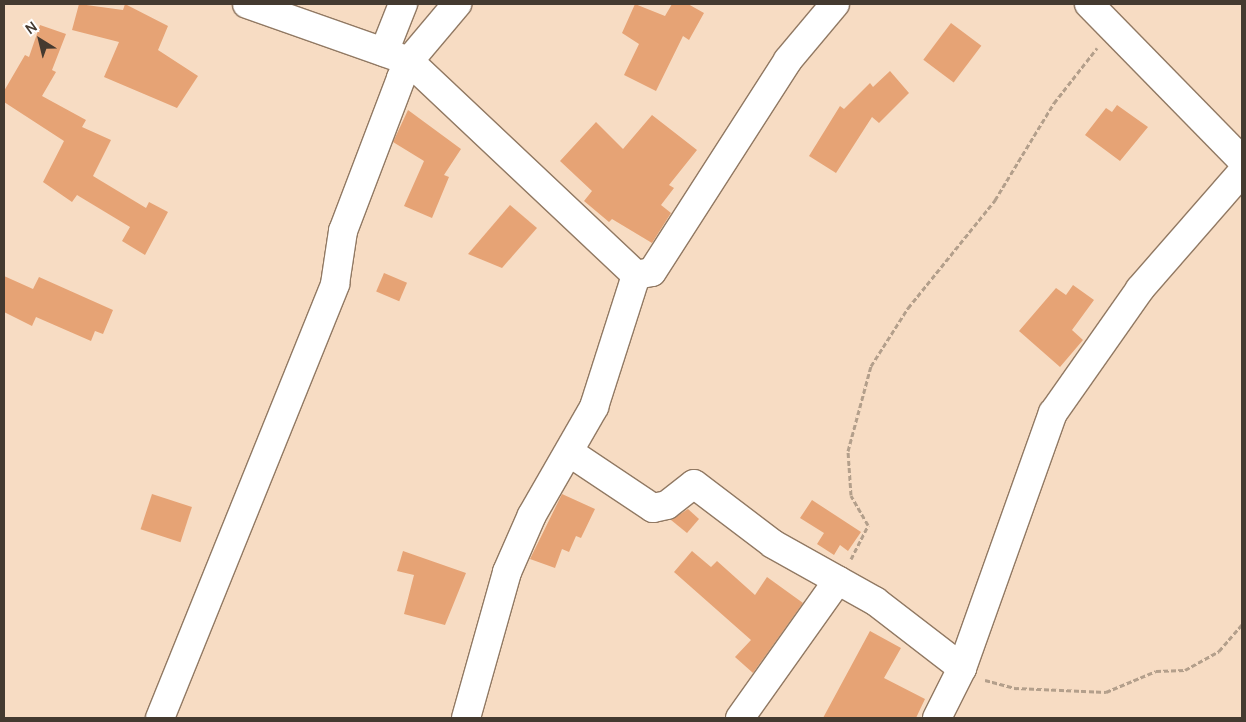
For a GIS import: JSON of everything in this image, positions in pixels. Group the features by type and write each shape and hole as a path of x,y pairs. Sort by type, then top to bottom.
{"street":[{"path":"247,4 409,61 636,275"},
{"path":"384,52 403,4"},
{"path":"160,718 335,284 343,231 409,61 457,4"},
{"path":"636,275 652,272 788,60 835,4"},
{"path":"1089,4 1242,160"},
{"path":"937,718 962,668 1053,413 1140,289 1242,172"},
{"path":"466,718 507,572 532,515 594,407 636,275"},
{"path":"569,452 653,508 666,505 694,484 772,544 875,601 962,668"},
{"path":"740,718 838,580"}],"path":[{"path":"838,580 868,525 851,495 848,450 871,366 908,308 996,200 1054,103 1113,28"},
{"path":"962,668 1014,688 1106,692 1156,672 1192,667 1218,651 1242,625"}],"building":[{"path":"79,4 123,10 125,4 168,26 158,50 198,76 177,108 104,77 119,42 72,30"},
{"path":"635,4 665,16 672,4 688,4 704,13 689,40 683,36 656,91 624,75 639,44 622,33"},
{"path":"951,23 981,46 954,83 923,60"},
{"path":"40,25 66,34 52,70 56,72 42,96 86,120 82,127 111,140 93,176 146,208 149,202 168,212 145,255 122,241 130,227 77,195 72,202 43,182 64,141 4,102 4,91 25,55 29,57"},
{"path":"890,71 909,93 879,123 872,117 836,173 809,156 840,106 844,109 870,83 873,87"},
{"path":"1117,105 1148,127 1120,161 1085,135 1106,108 1112,112"},
{"path":"408,110 461,149 444,175 449,177 432,218 404,206 424,161 393,142"},
{"path":"652,115 697,150 669,185 674,188 661,205 671,213 652,243 612,219 609,222 584,201 592,191 560,161 596,122 623,149"},
{"path":"510,205 537,228 502,268 468,254"},
{"path":"384,273 407,283 399,301 376,291"},
{"path":"4,276 33,289 39,277 113,310 103,334 95,331 91,341 36,317 32,326 4,312"},
{"path":"1073,285 1094,300 1072,330 1083,340 1060,367 1019,331 1056,288 1066,295"},
{"path":"152,494 192,507 181,542 141,529"},
{"path":"562,494 595,509 581,538 576,536 569,552 562,549 555,568 530,559"},
{"path":"812,500 861,532 848,551 840,545 834,555 817,544 824,533 800,518"},
{"path":"688,509 699,519 687,533 671,520"},
{"path":"403,551 466,573 445,625 404,614 414,575 397,571"},
{"path":"692,551 711,567 717,561 755,595 767,577 803,603 753,673 735,657 751,640 674,572"},
{"path":"870,631 901,648 884,678 925,699 916,718 823,718"}]}
